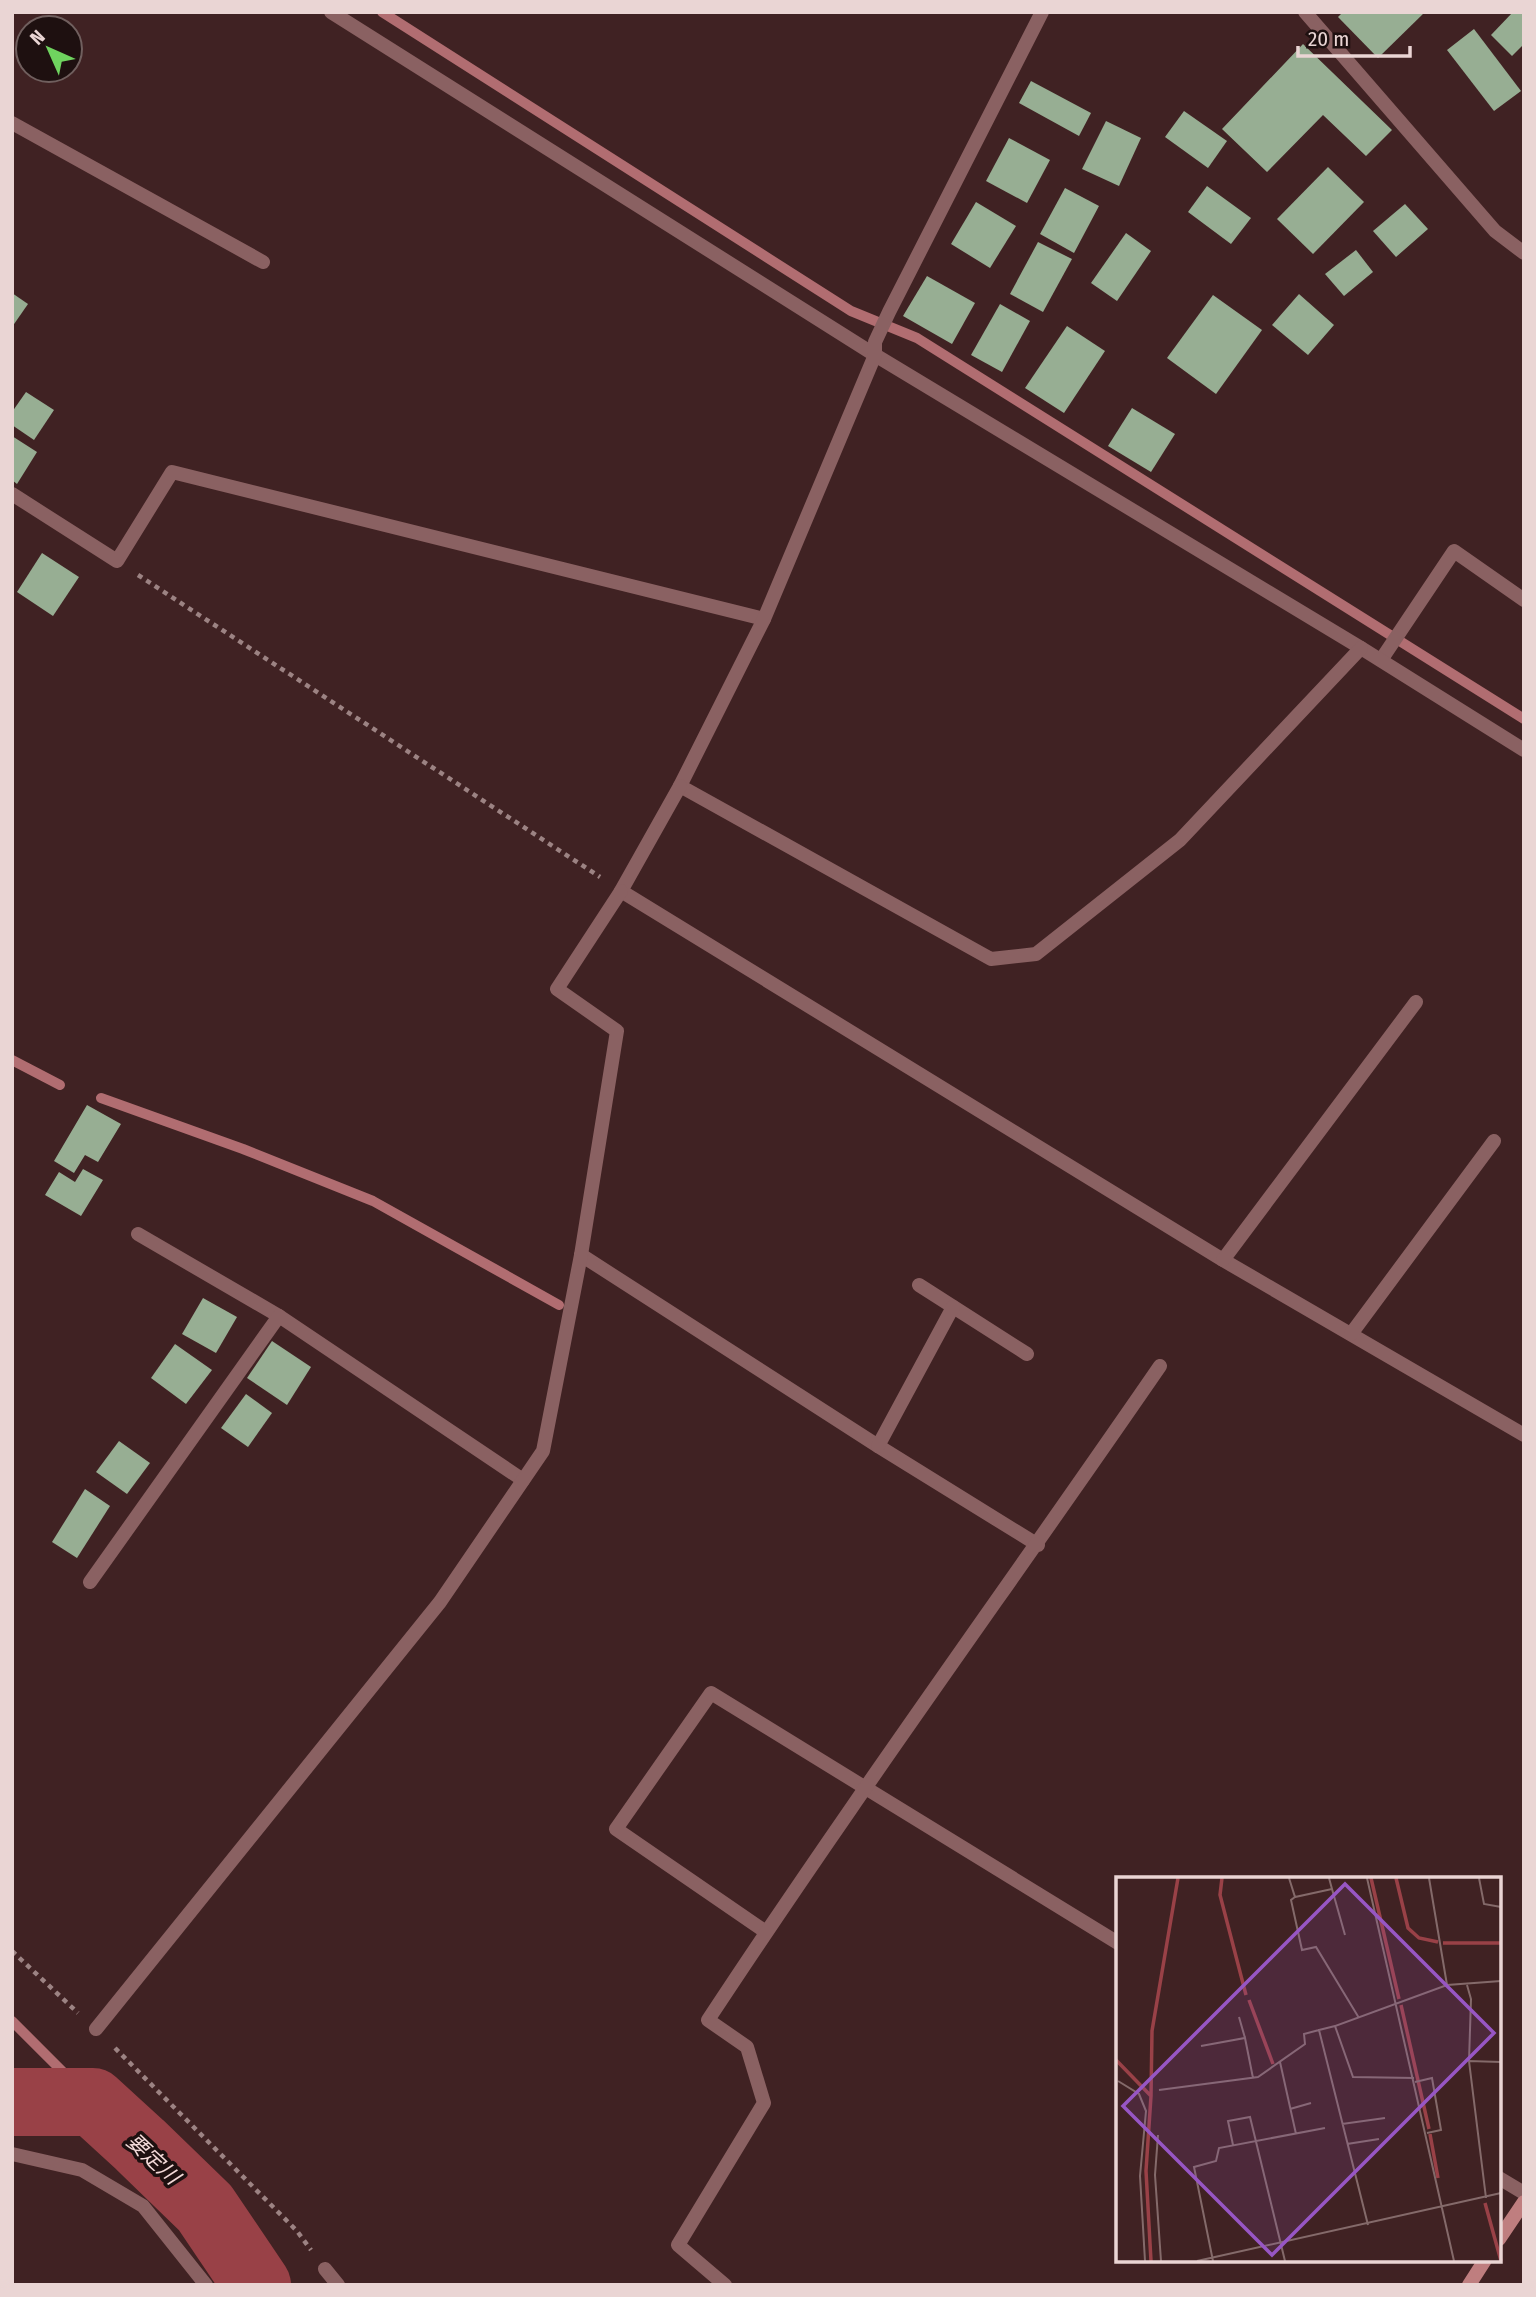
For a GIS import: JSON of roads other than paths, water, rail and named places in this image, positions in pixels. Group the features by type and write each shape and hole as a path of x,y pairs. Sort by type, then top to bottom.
{"main road":[{"path":"1501,2236 1524,2202"},
{"path":"1469,2285 1484,2262"}],"street":[{"path":"331,12 1524,750"},
{"path":"96,2029 440,1602 543,1451 581,1255 617,1031 557,989 621,891 680,786 764,619 889,312 1042,12"},
{"path":"1306,12 1495,231 1524,253"},
{"path":"12,123 263,262"},
{"path":"12,494 117,561 172,472 764,619"},
{"path":"1381,660 1454,551 1524,600"},
{"path":"680,786 991,959 1036,954 1180,840 1361,648"},
{"path":"621,891 1223,1260 1524,1434"},
{"path":"1223,1260 1416,1002"},
{"path":"1351,1334 1494,1141"},
{"path":"138,1234 279,1316 523,1480"},
{"path":"581,1255 877,1446 1038,1545"},
{"path":"919,1285 1027,1354"},
{"path":"877,1446 953,1307"},
{"path":"90,1582 279,1316"},
{"path":"725,2285 678,2245 764,2103 747,2046 708,2020 864,1786 1038,1545 1160,1366"},
{"path":"766,1932 616,1829 711,1693 1116,1942"},
{"path":"12,2154 82,2170 142,2206 206,2285"},
{"path":"1501,2179 1524,2193"},
{"path":"325,2269 338,2285"}],"waterway":[{"path":"382,12 851,311 917,338 1524,719"},
{"path":"12,1060 60,1085"},
{"path":"101,1098 243,1149 373,1201 559,1305"},
{"path":"12,2021 93,2102"},
{"name":"要定川","path":"12,2102 93,2102 205,2208 257,2285"}]}
